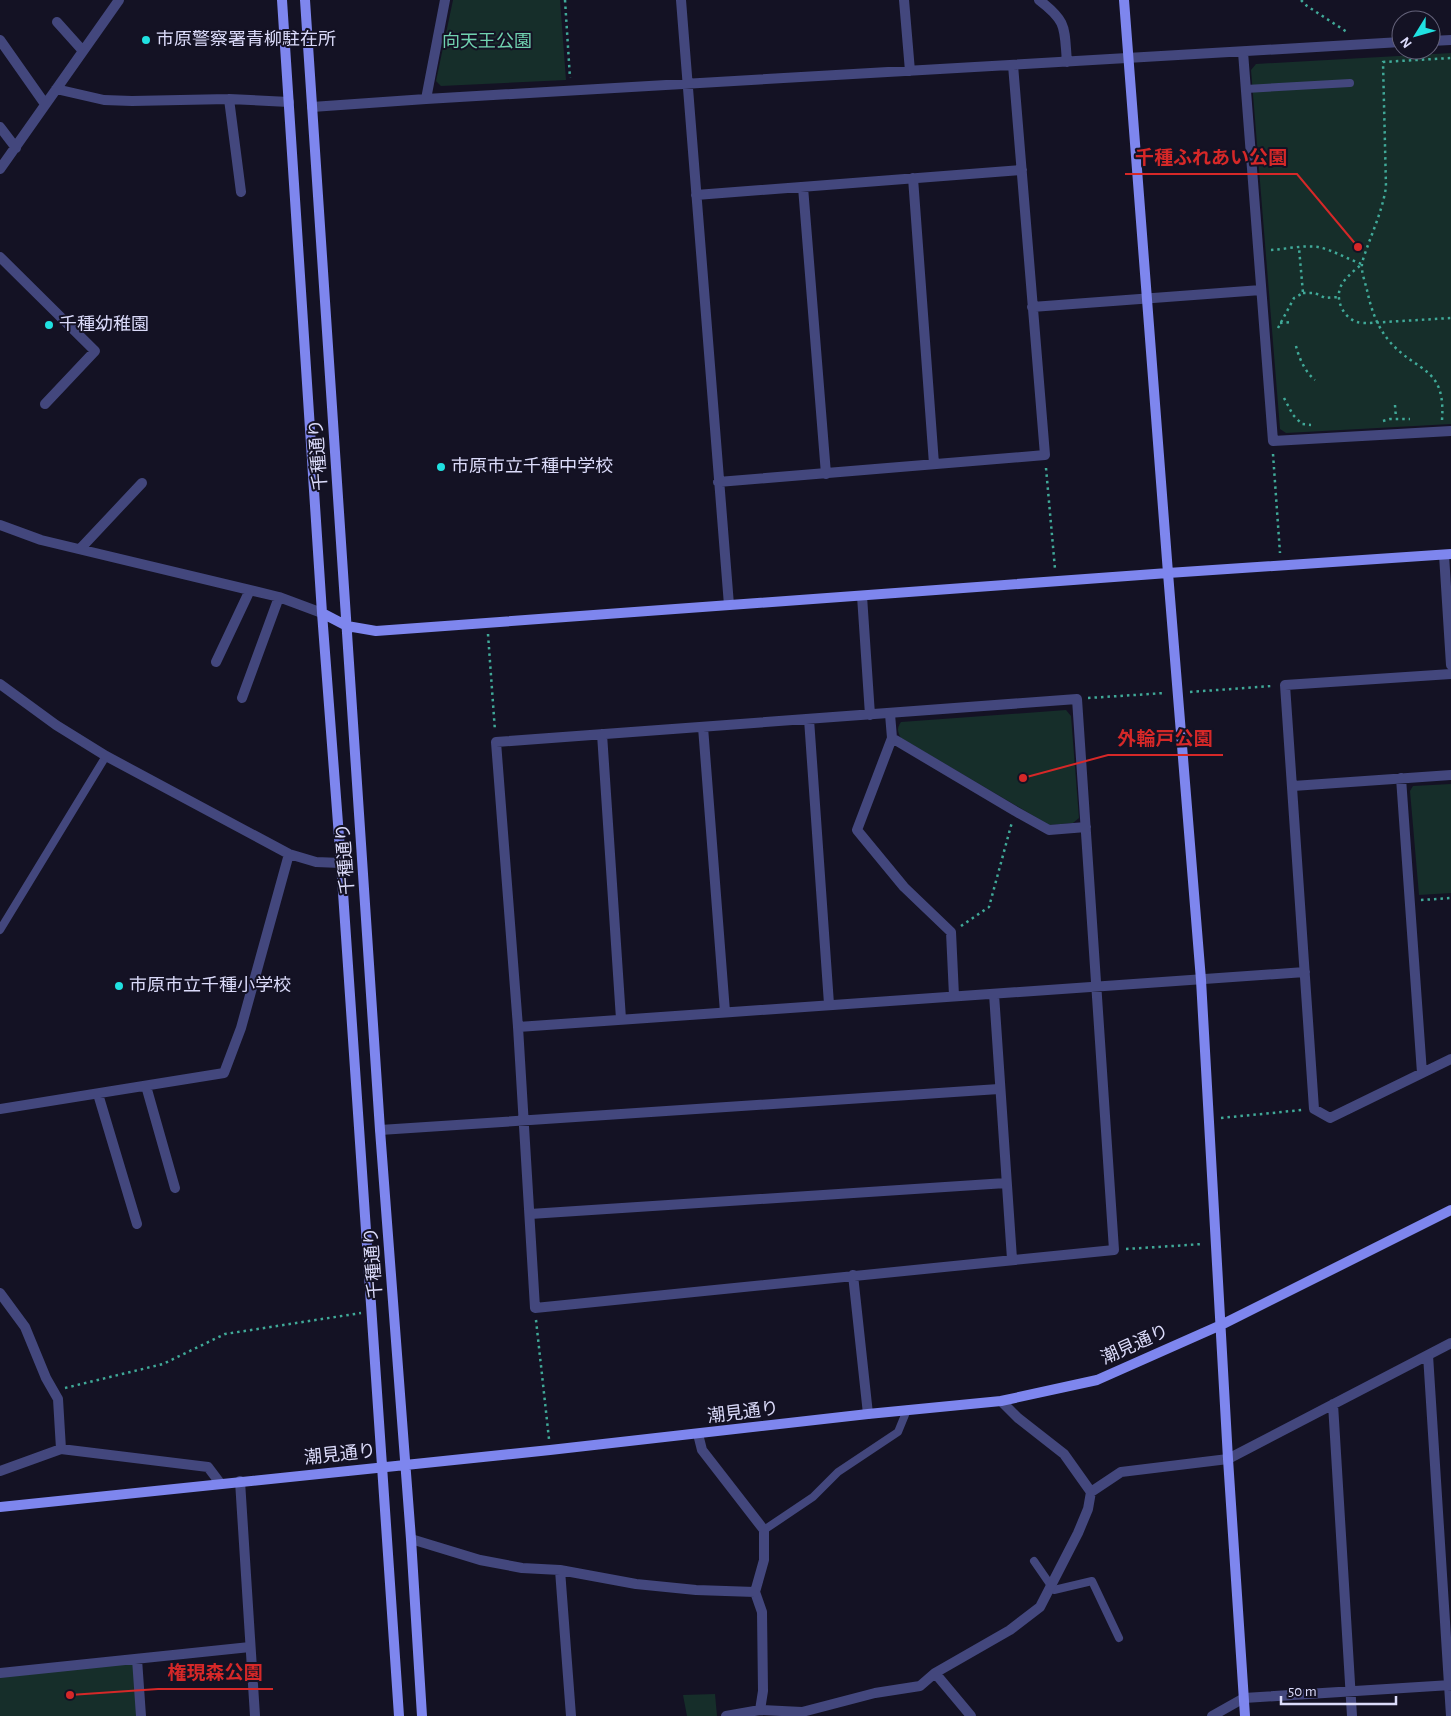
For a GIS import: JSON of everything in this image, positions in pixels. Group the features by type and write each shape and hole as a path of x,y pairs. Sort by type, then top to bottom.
{"street":[{"path":"0,169 119,0"},
{"name":"千種通り","path":"282,0 322,613 341,863 399,1716"},
{"name":"千種通り","path":"305,0 380,1130 411,1539 422,1716"},
{"path":"426,99 445,0"},
{"path":"681,0 729,605"},
{"path":"904,0 910,71"},
{"path":"1039,0 1054,11 1061,20 1067,62"},
{"path":"1124,0 1201,980 1228,1459 1245,1716"},
{"path":"57,22 83,51"},
{"path":"0,40 4,53 45,104"},
{"path":"312,108 426,99 1391,43"},
{"path":"1243,52 1272,441 1451,431"},
{"path":"718,482 1045,455 1013,65"},
{"path":"56,89 104,100 229,99 289,102"},
{"path":"229,99 241,192"},
{"path":"0,126 16,148"},
{"path":"696,196 1022,170"},
{"path":"913,178 934,464"},
{"path":"803,187 826,474"},
{"path":"0,257 95,351 45,404"},
{"path":"1032,307 1261,290"},
{"path":"80,549 142,483"},
{"path":"0,525 41,540 279,597 322,613 347,626 376,631 1168,572 1447,555 1451,665"},
{"path":"216,662 250,590"},
{"path":"862,596 870,715"},
{"path":"242,698 279,597"},
{"path":"1451,674 1285,685 1314,1109 1330,1118 1451,1059"},
{"path":"0,684 56,725 106,756 289,854 316,862 341,863"},
{"path":"1077,699 1114,1250 535,1308 518,1027 496,742 870,715 1077,699"},
{"path":"890,714 892,738 857,830 904,887 951,932 954,996"},
{"path":"809,719 829,1004"},
{"path":"703,727 725,1012"},
{"path":"602,734 621,1019"},
{"path":"892,738 1049,830 1086,827"},
{"path":"1293,786 1451,774"},
{"path":"1401,778 1422,1073"},
{"path":"0,1109 224,1072 241,1028 289,854"},
{"path":"518,1027 1305,972"},
{"path":"994,994 1012,1259"},
{"path":"146,1086 175,1188"},
{"path":"380,1130 999,1089"},
{"path":"98,1094 138,1224"},
{"path":"530,1214 1006,1183"},
{"name":"潮見通り","path":"0,1507 1001,1401 1097,1380 1221,1325 1451,1210"},
{"path":"853,1275 868,1414"},
{"path":"0,1293 25,1327 46,1378 58,1399 61,1449"},
{"path":"726,1716 760,1710 802,1712 875,1692 920,1686 935,1673 1010,1630 1040,1607 1088,1509 1091,1492 1120,1472 1228,1459 1451,1343"},
{"path":"1428,1355 1451,1716"},
{"path":"1001,1401 1018,1418 1064,1454 1091,1492"},
{"path":"1333,1404 1352,1716"},
{"path":"698,1434 702,1450 764,1530 764,1560 754,1592 762,1612 763,1691 760,1710"},
{"path":"0,1471 61,1449 208,1467 220,1484"},
{"path":"240,1481 255,1716"},
{"path":"411,1539 480,1560 522,1568 560,1570 636,1584 696,1590 754,1592"},
{"path":"560,1570 571,1716"},
{"path":"0,1673 250,1647"},
{"path":"137,1659 141,1716"},
{"path":"935,1673 972,1716"},
{"path":"1212,1716 1244,1698 1450,1686"}],"lane":[{"path":"1246,89 1350,82"},
{"path":"0,930 106,756"},
{"path":"764,1530 813,1497 838,1472 898,1432 907,1410"},
{"path":"1034,1561 1054,1590 1092,1581 1119,1638"}],"path":[{"path":"565,0 571,91"},
{"path":"1302,0 1307,6 1366,44"},
{"path":"1451,58 1383,62 1386,187 1384,204 1362,264 1342,285 1338,297 1340,305 1350,318 1358,322 1451,318"},
{"path":"1271,250 1318,247 1362,264"},
{"path":"1299,248 1303,293"},
{"path":"1362,264 1373,315 1377,322 1391,343 1404,355 1424,368 1433,377 1440,390 1444,404 1442,420 1438,421"},
{"path":"1278,328 1294,298 1303,293 1316,293 1325,298 1338,297"},
{"path":"1277,318 1279,337"},
{"path":"1280,322 1292,322"},
{"path":"1296,346 1300,359 1311,377 1315,380"},
{"path":"1283,392 1284,401 1293,415 1302,424 1315,425"},
{"path":"1395,406 1396,418"},
{"path":"1381,422 1396,418 1418,421"},
{"path":"1272,441 1281,565"},
{"path":"1045,455 1056,581"},
{"path":"487,623 496,742"},
{"path":"951,932 989,907 1015,811"},
{"path":"1410,901 1451,898"},
{"path":"1210,1118 1314,1109"},
{"path":"1114,1250 1216,1243"},
{"path":"535,1308 550,1450"},
{"path":"53,1391 163,1364 225,1334 372,1311"}],"green space":[{"name":"向天王公園","path":"453,0 560,0 566,80 441,86 436,81"},
{"path":"1451,53 1451,424 1286,433 1280,429 1251,70 1256,64 1391,56 1391,60 1441,60 1441,54"},
{"path":"1066,710 1071,716 1079,818 1073,823 1049,825 901,738 898,731 901,722"},
{"path":"1451,784 1451,893 1419,895 1410,791 1413,786"},
{"path":"137,1659 141,1716 0,1716 0,1673"},
{"path":"715,1694 717,1716 687,1716 683,1695"}],"place":[{"name":"市原警察署青柳駐在所","path":"146,40"},
{"name":"千種ふれあい公園","path":"1358,247"},
{"name":"千種幼稚園","path":"49,325"},
{"name":"市原市立千種中学校","path":"441,467"},
{"name":"外輪戸公園","path":"1023,778"},
{"name":"市原市立千種小学校","path":"119,986"},
{"name":"権現森公園","path":"70,1695"}]}
